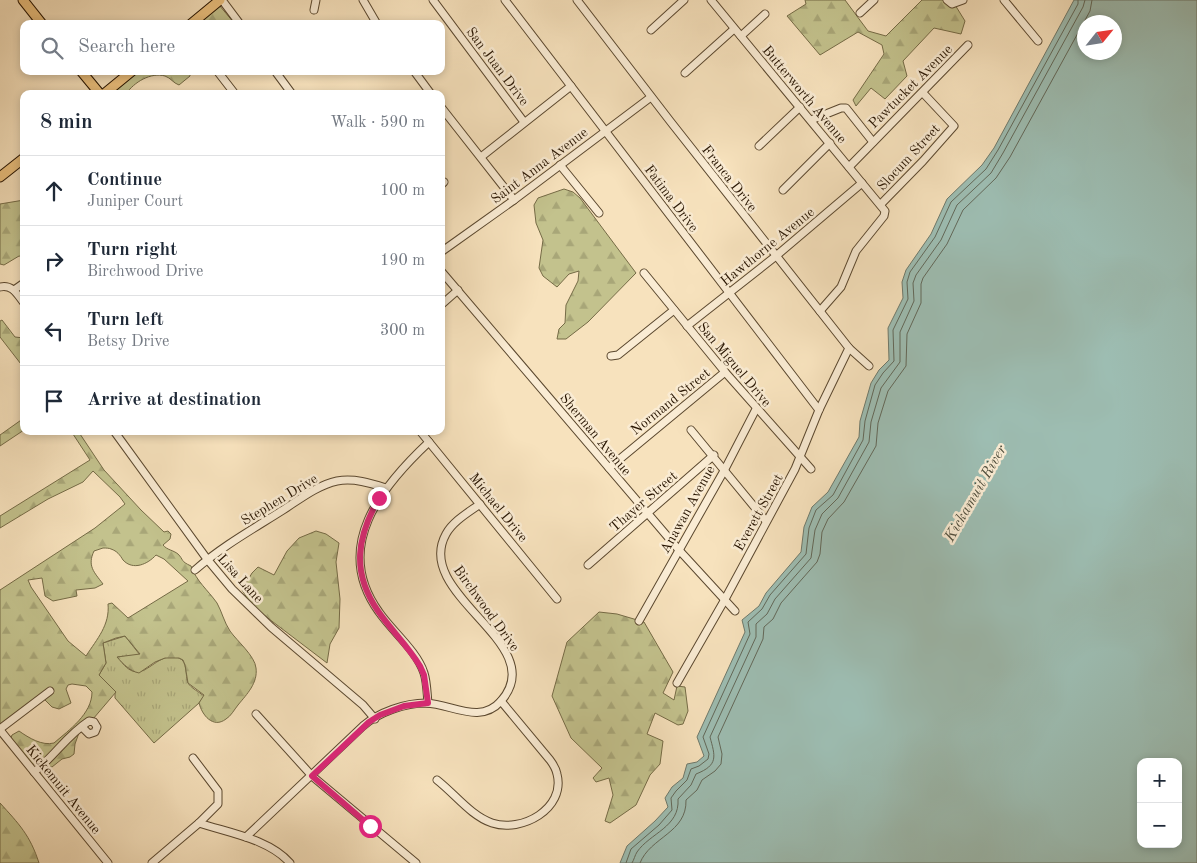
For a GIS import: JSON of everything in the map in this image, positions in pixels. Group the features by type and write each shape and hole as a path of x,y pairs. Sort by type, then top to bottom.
{"main road":[{"path":"22,0 39,20"},
{"path":"196,20 221,0"},
{"path":"85,75 98,90"},
{"path":"107,90 127,75"},
{"path":"2,172 20,161"}],"street":[{"path":"221,0 237,20"},
{"path":"314,10 316,0"},
{"path":"363,0 376,20"},
{"name":"San Juan Drive","path":"433,0 524,122"},
{"name":"Fatima Drive","path":"505,0 819,410"},
{"name":"Franca Drive","path":"577,0 849,348 869,366"},
{"path":"651,30 684,0"},
{"name":"Butterworth Avenue","path":"711,0 881,204"},
{"path":"860,13 874,0"},
{"path":"947,0 952,4 962,0"},
{"path":"1004,0 1038,41"},
{"path":"741,36 764,14"},
{"path":"685,73 734,29"},
{"name":"Pawtucket Avenue","path":"849,167 968,45"},
{"path":"220,75 232,90"},
{"path":"278,75 289,90"},
{"path":"417,75 428,90"},
{"path":"480,157 571,86"},
{"name":"Slocum Street","path":"881,204 954,126 923,93"},
{"name":"Saint Anna Avenue","path":"445,249 651,97"},
{"path":"759,146 800,107"},
{"path":"811,120 846,108 873,142"},
{"path":"445,112 514,200"},
{"path":"783,190 830,143"},
{"path":"560,165 599,213"},
{"name":"Hawthorne Avenue","path":"686,326 776,256 862,183"},
{"path":"820,311 841,287 856,251 884,216 885,211 881,204"},
{"name":"San Miguel Drive","path":"644,273 756,409 811,469"},
{"name":"Sherman Avenue","path":"445,275 608,468 724,601 735,611"},
{"path":"14,290 20,286"},
{"path":"0,287 10,287 20,298"},
{"path":"445,301 458,290"},
{"path":"611,356 618,355 674,310"},
{"name":"Everett Street","path":"678,683 724,601 766,520 774,510 800,458 819,410 849,348"},
{"name":"Normand Street","path":"608,468 725,372"},
{"name":"Anawan Avenue","path":"639,621 725,469 756,409"},
{"path":"691,430 714,455 766,520"},
{"name":"Lisa Lane","path":"117,435 207,559 249,606 363,705 375,719"},
{"name":"Michael Drive","path":"423,435 557,599"},
{"path":"428,703 423,670 370,600 360,568 360,546 374,508 386,488 406,463 429,442"},
{"name":"Thayer Street","path":"588,565 649,514 714,455"},
{"name":"Stephen Drive","path":"195,570 207,559 325,485 353,480 368,482 386,488"},
{"name":"Birchwood Drive","path":"480,504 446,533 440,551 440,560 448,579 497,640 512,663 510,687 502,701"},
{"path":"0,730 50,690"},
{"path":"246,837 363,726 404,706 428,703 469,713 480,713 502,701 550,760 556,770 558,788 548,807 528,822 516,826 498,825 487,821 475,813 437,780"},
{"path":"256,714 312,776 416,863"},
{"path":"34,772 49,759 63,742 82,727"},
{"name":"Kickemuit Avenue","path":"0,730 108,863"},
{"path":"152,863 199,823 216,807 219,801 218,791 193,758"},
{"path":"199,823 246,837 275,850 290,863"}],"green space":[{"path":"805,0 845,0 868,31 886,36 922,0 952,0 965,21 961,34 934,28 903,61 907,76 885,99 871,88 856,106 853,100 884,54 882,45 858,32 820,55 787,16 806,4"},
{"path":"219,5 232,20 202,20"},
{"path":"130,75 154,75 138,82 130,90 115,90"},
{"path":"160,75 190,75 179,85"},
{"path":"564,189 573,192 580,198 636,273 588,322 566,339 557,339 559,329 565,323 566,305 578,281 579,271 569,274 557,287 543,276 539,268 543,240 536,223 534,205 538,198"},
{"path":"20,201 20,256 4,265 0,264 0,204"},
{"path":"2,320 15,337 20,338 20,363 0,337 0,321"},
{"path":"20,421 20,433 0,446 0,435"},
{"path":"74,435 81,435 104,470 164,532 168,531 171,534 170,539 163,545 178,554 184,562 191,566 199,581 217,603 230,631 255,663 255,679 248,692 226,719 221,722 213,721 205,716 199,703 204,695 188,683 183,660 179,658 165,658 155,662 139,673 127,667 117,657 140,654 125,636 116,638 103,643 106,663 99,675 116,692 93,719 80,730 74,754 62,759 52,767 32,764 10,740 12,735 19,731 31,739 49,744 54,743 79,721 88,707 92,692 86,686 68,685 66,689 71,703 59,709 52,707 44,699 0,726 0,590 95,528 125,504 93,471 83,482 48,499 0,528 0,516 90,460","holes":["109,548 115,551 127,563 136,566 149,561 156,555 164,559 188,581 128,618 112,603 108,604 105,625 86,656 68,641 28,580 42,578 45,596 53,601 77,596 76,590 95,588 103,584 92,569 91,561 94,551"]},
{"path":"316,531 326,534 339,543 336,562 340,599 339,628 330,644 327,663 252,606 242,590 258,567 274,575 287,551 299,538"},
{"path":"599,612 617,614 644,622 673,672 663,693 674,700 677,686 685,687 688,711 683,724 678,725 655,713 647,734 663,741 660,764 650,775 636,805 610,823 605,821 613,795 609,778 596,782 593,778 602,768 571,738 552,696 567,642"},
{"path":"125,636 140,655 118,657 126,667 134,672 141,671 162,659 170,657 179,658 184,662 188,683 204,696 199,703 154,743 115,698 115,691 99,675 106,663 103,643"},
{"path":"0,803 23,830 32,845 39,863 0,863"}],"water":[{"name":"Kickamuit River","path":"1074,0 1197,0 1197,863 620,863 627,846 668,807 665,798 672,787 683,778 687,764 697,762 704,756 697,737 745,632 742,620 759,606 766,593 801,552 804,527 812,507 828,492 859,437 860,421 871,383 879,370 889,360 888,328 903,298 902,282 906,270 931,234 947,199 982,165 994,148"}],"route":[{"path":"370,826 312,776 369,722 380,715 404,706 428,703 424,675 420,666 378,612 370,600 363,581 359,554 361,538 366,523 379,498"}]}
